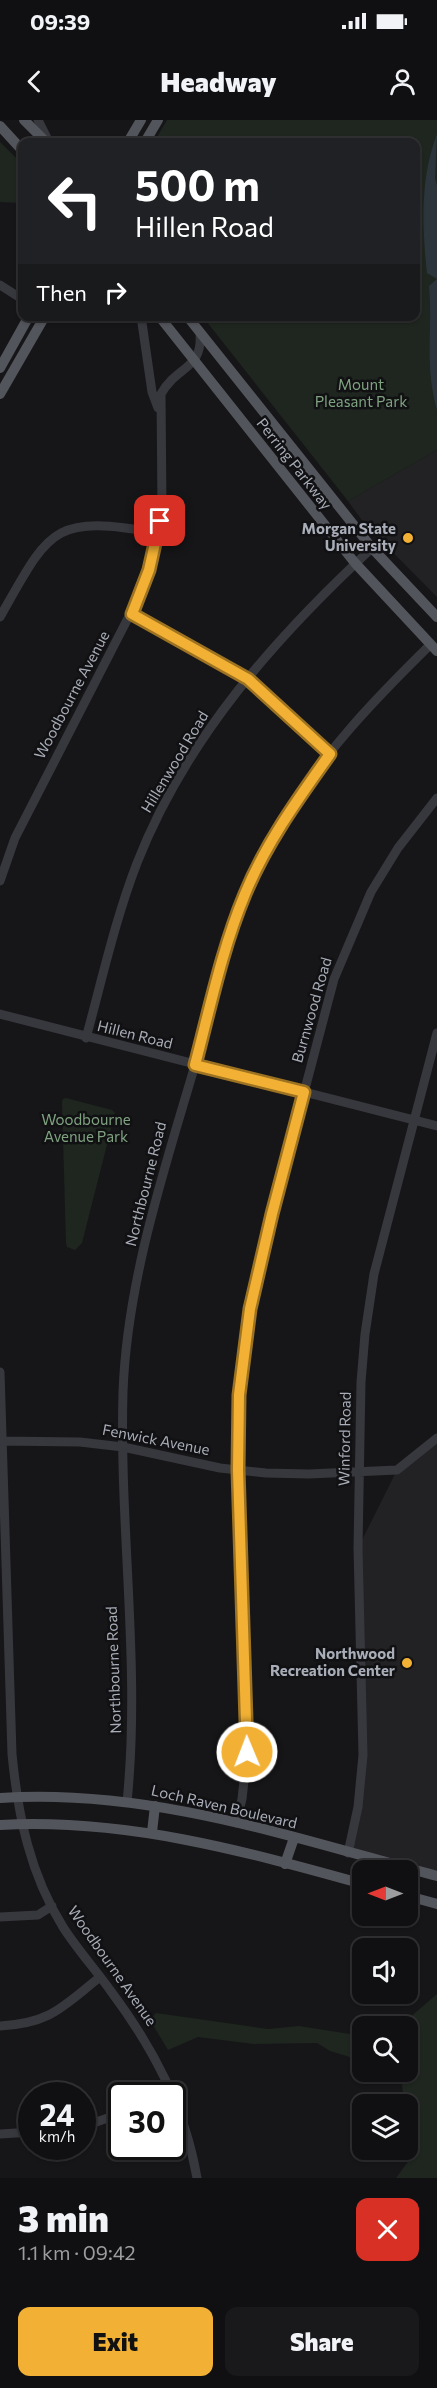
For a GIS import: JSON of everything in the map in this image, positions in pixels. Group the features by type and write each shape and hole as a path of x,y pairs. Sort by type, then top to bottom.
{"main road":[{"path":"24,120 43,138"},
{"path":"130,138 141,120"},
{"path":"147,138 158,120"},
{"path":"0,126 18,146"},
{"path":"0,368 26,321"},
{"path":"0,394 42,321"},
{"name":"Perring Parkway","path":"163,321 355,564 434,648"},
{"name":"Perring Parkway","path":"191,321 372,548 437,617"},
{"name":"Loch Raven Boulevard","path":"0,1798 127,1802 155,1806 236,1823 437,1876"},
{"path":"152,1832 155,1806"},
{"path":"0,1825 80,1825 152,1832 352,1881"},
{"path":"285,1864 294,1838"},
{"path":"418,1899 437,1904"}],"street":[{"path":"38,120 45,138"},
{"path":"0,285 18,296"},
{"name":"Woodbourne Avenue","path":"142,321 152,392 159,411"},
{"path":"194,362 201,349 200,333"},
{"name":"Woodbourne Avenue","path":"0,881 15,838 132,614 146,578 158,533 164,485 159,411 161,394 168,382 194,362"},
{"path":"0,617 35,555 58,534 94,525 158,533"},
{"name":"Hillenwood Road","path":"86,1038 113,935 148,837 191,759 248,679 288,629 372,548"},
{"path":"132,614 248,679 330,754"},
{"name":"Northbourne Road","path":"127,1802 132,1731 123,1387 133,1300 170,1149 230,932 245,893 283,820 330,754 386,689 434,648"},
{"name":"Burnwood Road","path":"236,1823 244,1788 247,1752 238,1470 239,1395 250,1309 272,1214 333,979 356,922 398,848 437,798"},
{"name":"Hillen Road","path":"0,1014 86,1038 437,1126"},
{"name":"Winford Road","path":"348,1852 358,1807 363,1764 358,1548 361,1382 365,1334 375,1274 437,1033"},
{"name":"Woodbourne Avenue","path":"0,1372 10,1727 16,1797 22,1824 36,1873 63,1928 142,2034 167,2082"},
{"name":"Fenwick Avenue","path":"2,1441 65,1441 123,1447 238,1470 266,1473 397,1470 437,1438"},
{"path":"0,1917 38,1915 52,1906"},
{"path":"0,2026 31,2024 47,2018 100,1977"},
{"path":"0,2133 18,2132"},
{"name":"Woodbourne Avenue","path":"186,2141 197,2178"}],"shaded area":[{"path":"437,134 435,178 437,186 437,279 427,273 423,220 425,185 431,151"},
{"path":"437,279 437,410 430,362 429,286"},
{"name":"Morgan State University","path":"437,450 437,597 364,523 348,501"},
{"path":"437,1438 437,1876 418,1871 418,1860 375,1860 348,1853 362,1783 358,1548 397,1470"}],"green space":[{"name":"Mount Pleasant Park","path":"167,120 437,120 437,450 348,501 206,321 420,321 420,138 156,138"},
{"path":"0,142 18,160 18,203 0,202"},
{"name":"Woodbourne Avenue Park","path":"66,1098 112,1110 115,1113 82,1243 75,1250 67,1247 66,1243 62,1102"},
{"path":"437,1994 437,2178 396,2178 409,2160 418,2160 418,2094 403,2094 402,2082 418,2082 418,2016 412,2016"},
{"path":"156,2013 268,2029 299,2026 352,2034 352,2058 330,2051 317,2043 254,2044 198,2037 168,2050 150,2020"}],"place":[{"name":"Morgan State University","path":"408,538"},
{"name":"Northwood Recreation Center","path":"407,1663"}],"route":[{"path":"160,521 149,570 132,614 187,642 248,679 330,754 283,820 245,893 230,932 195,1065 304,1092 250,1309 239,1395 238,1470 247,1752"}]}
